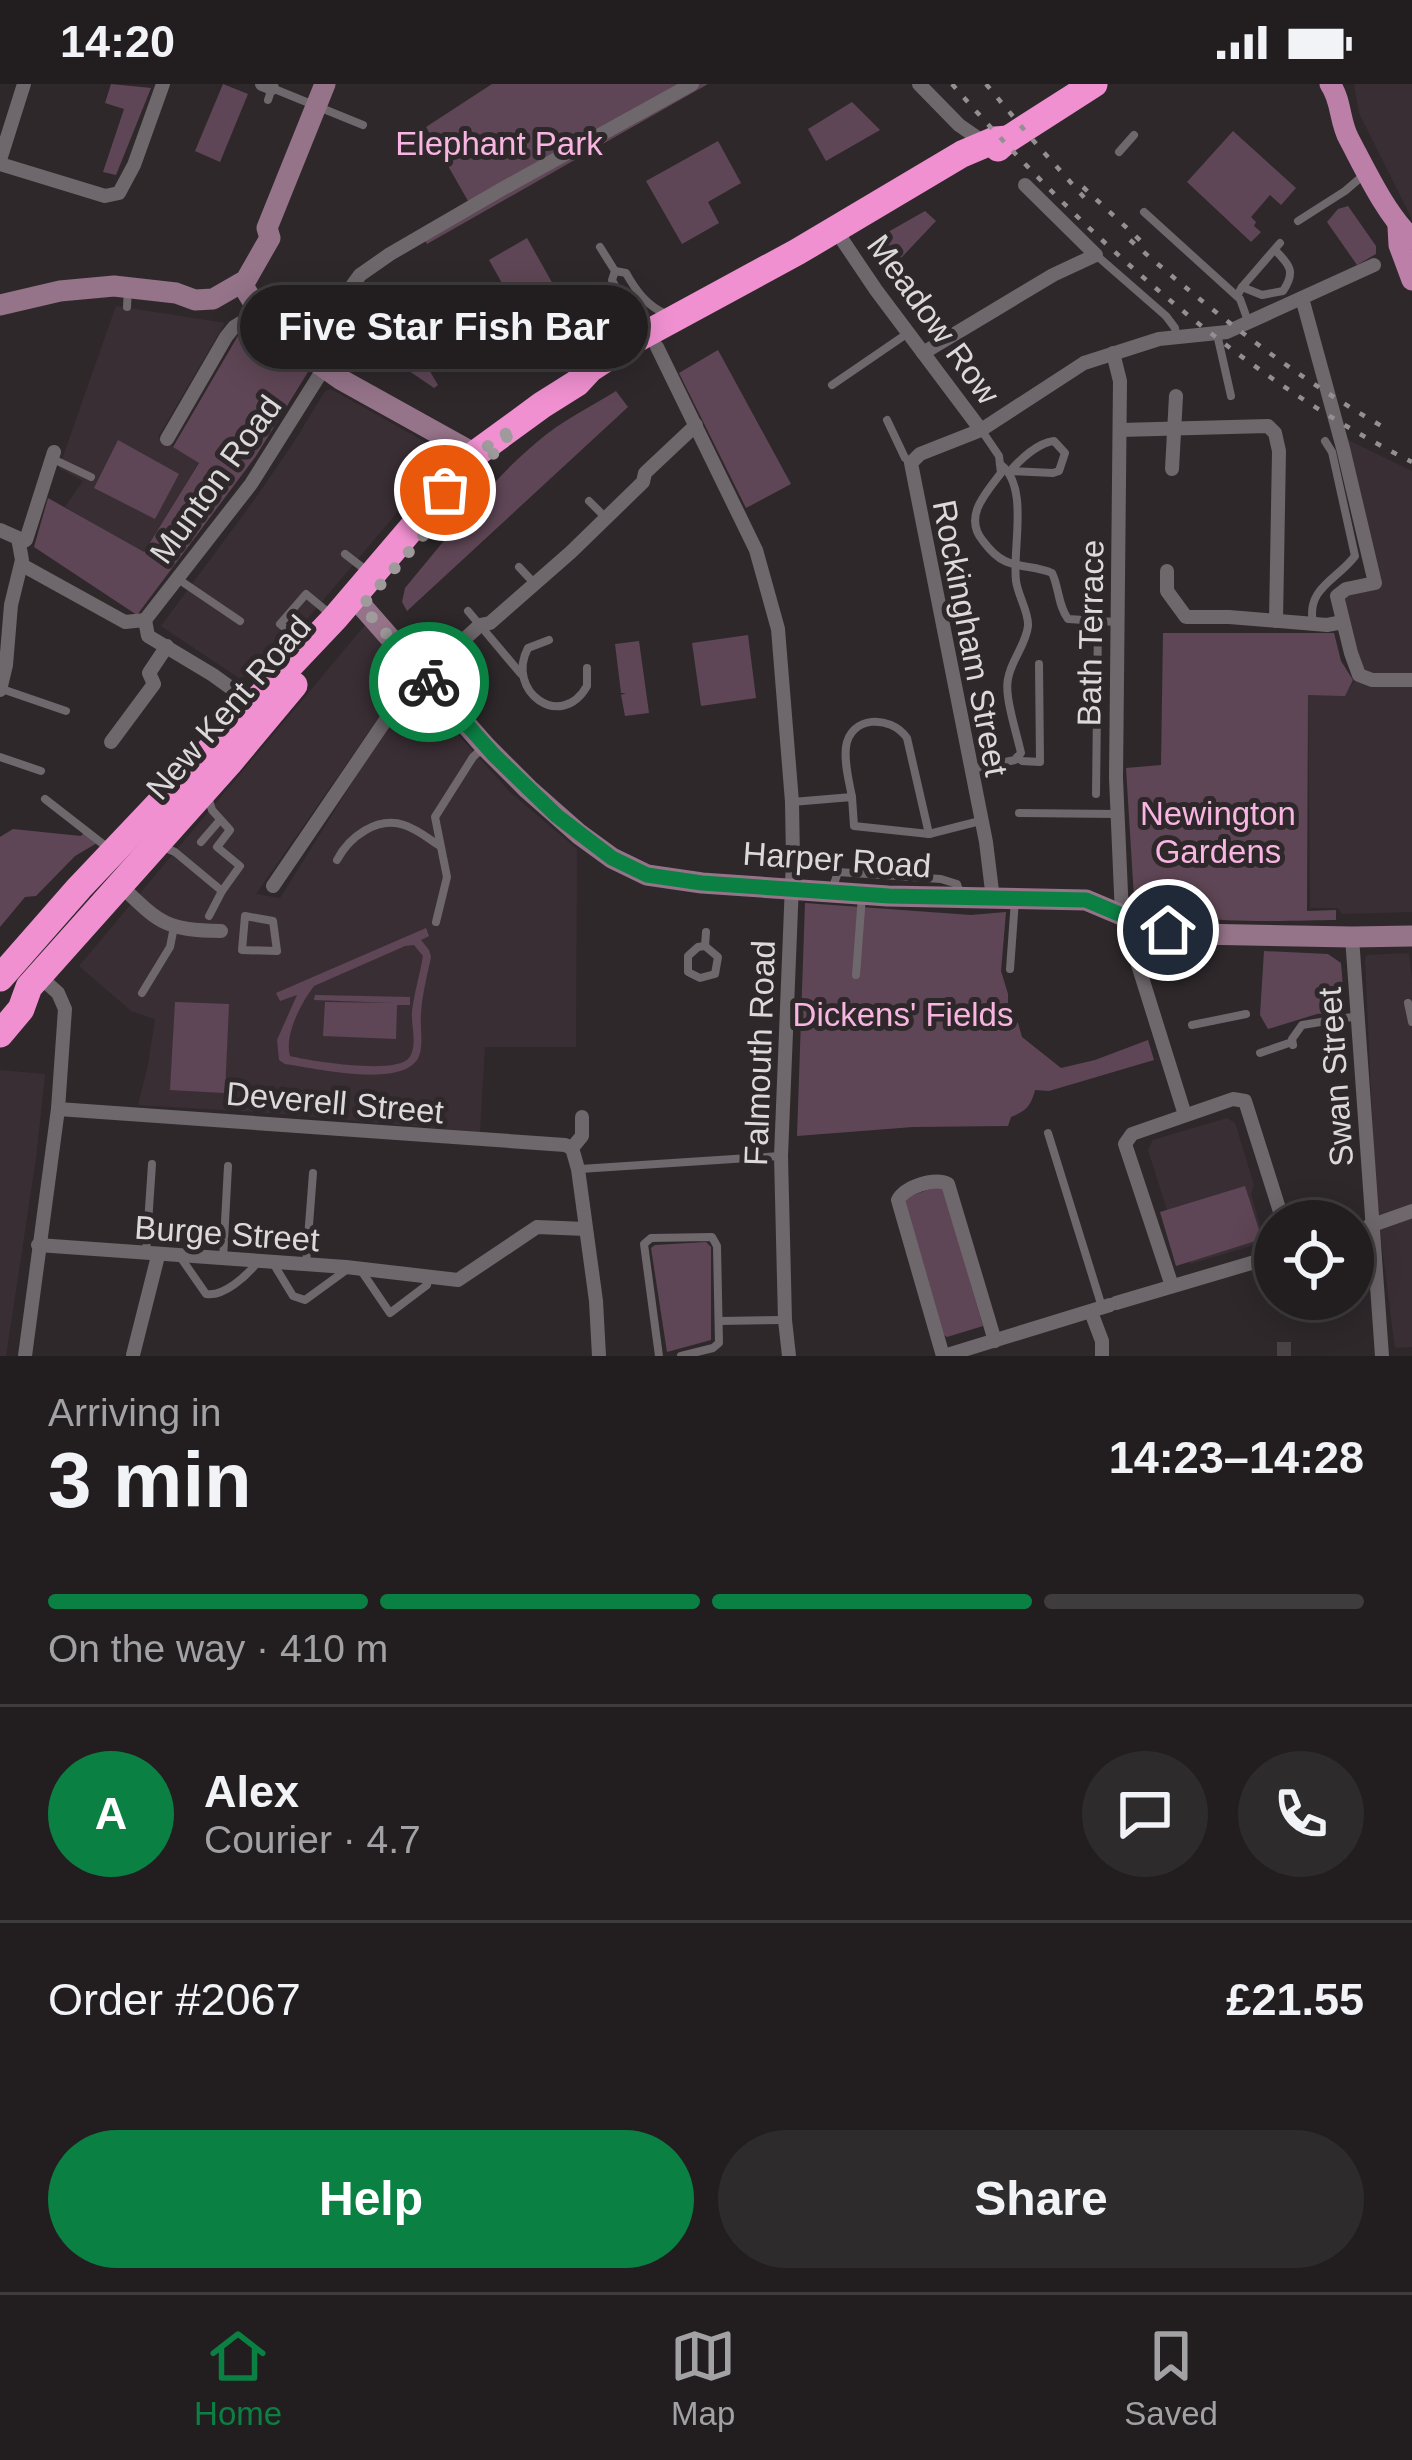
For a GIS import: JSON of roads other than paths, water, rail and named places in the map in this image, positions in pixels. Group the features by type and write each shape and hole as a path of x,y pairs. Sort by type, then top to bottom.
{"highway":[{"name":"New Kent Road","path":"0,1034 21,1010 16,990 113,854 334,618 476,454 577,383 598,382 642,337 872,199 996,141 1094,84"},
{"name":"New Kent Road","path":"642,337 843,241 987,157 996,141"},
{"name":"New Kent Road","path":"16,990 157,845 514,428"}],"main road":[{"path":"1337,87 1349,140 1405,233 1399,245 1412,280"},
{"path":"0,305 60,291 128,297 176,292 200,301 217,297 256,266 270,238 268,228 329,102"},
{"path":"237,280 278,334 359,395 476,454"},
{"name":"Harper Road","path":"362,606 485,746 557,816 612,858 647,875 702,888 1086,900 1127,918 1196,934 1412,936"}],"street":[{"path":"24,84 0,162 113,196 126,183 163,84"},
{"name":"Munton Road","path":"146,620 251,484 317,362 330,316 360,275 692,84"},
{"path":"919,84 958,125 996,141"},
{"path":"923,353 1096,255 1025,185"},
{"name":"Meadow Row","path":"843,241 981,430"},
{"name":"Rockingham Street","path":"1004,899 980,821 911,463 920,454 981,430 1084,364 1141,343 1227,332 1374,265"},
{"path":"1302,298 1375,583 1336,596 1343,622 1359,675 1372,680 1412,680"},
{"path":"167,439 226,337 259,312"},
{"name":"Falmouth Road","path":"642,337 696,425 756,550 776,614 792,802 781,1156 789,1356"},
{"name":"Bath Terrace","path":"1113,352 1120,381 1117,814 1134,952 1165,1032 1185,1114"},
{"path":"1172,469 1176,396"},
{"path":"273,886 421,673 535,584 643,482 640,468 696,425"},
{"path":"1120,430 1268,426 1275,433 1279,451 1276,621"},
{"path":"20,543 26,540 53,455"},
{"path":"0,530 20,543 22,565 11,605 0,689"},
{"path":"22,565 125,622 146,620 148,636 253,704"},
{"path":"1167,571 1167,591 1186,617 1327,626 1343,622"},
{"path":"111,742 154,684 149,673 167,646"},
{"path":"120,885 155,918 174,927 221,931"},
{"name":"Swan Street","path":"1352,938 1372,1200"},
{"path":"16,990 58,994 64,1009 58,1109 25,1356"},
{"path":"1172,1286 1125,1144 1132,1134 1241,1099 1248,1104 1276,1200"},
{"name":"Deverell Street","path":"58,1109 572,1148"},
{"path":"582,1117 582,1136 572,1148 596,1300 599,1356"},
{"path":"994,1341 948,1184 940,1180 904,1191 898,1200 944,1356 994,1341 1105,1307 1172,1286 1254,1262"},
{"path":"1374,1226 1412,1211"},
{"name":"Swan Street","path":"1374,1226 1382,1356"},
{"path":"420,1277 458,1280 537,1227 586,1229"},
{"name":"Burge Street","path":"38,1245 420,1277"},
{"path":"133,1354 152,1255"},
{"path":"1102,1356 1105,1307"}],"lane":[{"path":"267,91 329,102 363,125"},
{"path":"1119,152 1134,135"},
{"path":"1298,221 1367,172"},
{"path":"1144,212 1239,292 1262,296 1283,291 1290,270 1277,246 1239,292"},
{"path":"600,247 642,337"},
{"path":"1096,255 1166,316 1176,337"},
{"path":"614,271 626,273 653,308 676,317"},
{"path":"1239,292 1248,321"},
{"path":"1217,332 1231,396"},
{"path":"832,385 908,333"},
{"path":"887,420 904,458 911,463"},
{"path":"981,430 999,456 1001,473 976,510 976,532 998,556 1052,573 1068,619 1116,622"},
{"path":"1000,464 1010,471 1053,473 1062,467 1065,453 1054,441 1047,442 1010,471"},
{"path":"1313,624 1311,603 1355,556 1332,452 1325,441"},
{"path":"53,455 91,478"},
{"path":"971,769 1015,760 1021,752 1006,682 1029,620 1017,588 1017,498 1010,471"},
{"path":"589,501 606,519"},
{"path":"345,554 372,575"},
{"path":"519,567 535,584"},
{"path":"177,578 240,621"},
{"path":"468,611 522,675 530,692 547,705 565,706 583,694 587,668"},
{"path":"1096,794 1098,622"},
{"path":"522,675 528,648 549,640"},
{"path":"1017,757 1040,762 1039,664"},
{"path":"0,689 66,711"},
{"path":"928,834 907,738 887,721 859,727 845,751 854,826 928,834 980,821"},
{"path":"436,922 447,877 437,811 485,746"},
{"path":"0,757 41,771"},
{"path":"206,789 212,810 230,830 217,847 240,866 209,916"},
{"path":"792,802 852,797"},
{"path":"45,799 113,854"},
{"path":"1019,813 1117,814"},
{"path":"201,842 220,820"},
{"path":"337,860 360,834 387,823 401,824 441,847"},
{"path":"157,845 187,857 222,891"},
{"path":"831,892 838,872 941,879 957,884 962,899"},
{"path":"856,975 862,894"},
{"path":"1004,899 1010,969"},
{"path":"244,916 273,921 277,951 242,950 243,932 244,916"},
{"path":"142,993 170,947 174,927"},
{"path":"221,931 243,932"},
{"path":"705,946 706,932"},
{"path":"705,946 718,957 715,974 700,978 688,973 688,956 705,946"},
{"path":"1408,1003 1412,1022"},
{"path":"1192,1025 1246,1014"},
{"path":"1261,1053 1293,1043 1302,1025 1358,1016"},
{"path":"1048,1133 1105,1307"},
{"path":"578,1169 781,1156"},
{"path":"152,1164 152,1255"},
{"path":"223,1261 228,1166"},
{"path":"306,1265 313,1173"},
{"path":"659,1356 645,1241 709,1236 715,1239 719,1341 716,1347 681,1356"},
{"path":"181,1258 211,1296 265,1263 293,1296 305,1300 354,1268 390,1313 427,1285 420,1277"},
{"path":"719,1321 785,1320"}],"tunnel":[{"path":"1284,1341 1284,1356"}],"railway":[{"path":"952,84 1054,193 1164,296 1284,386 1412,462"},
{"path":"986,84 1090,204"},
{"path":"1083,187 1144,244"},
{"path":"1130,240 1253,341 1385,428"}],"place":[{"name":"Five Star Fish Bar","path":"445,490"}],"park label":[{"name":"Elephant Park","path":"499,143"},
{"name":"Newington Gardens","path":"1218,832"},
{"name":"Dickens' Fields","path":"903,1014"}]}
